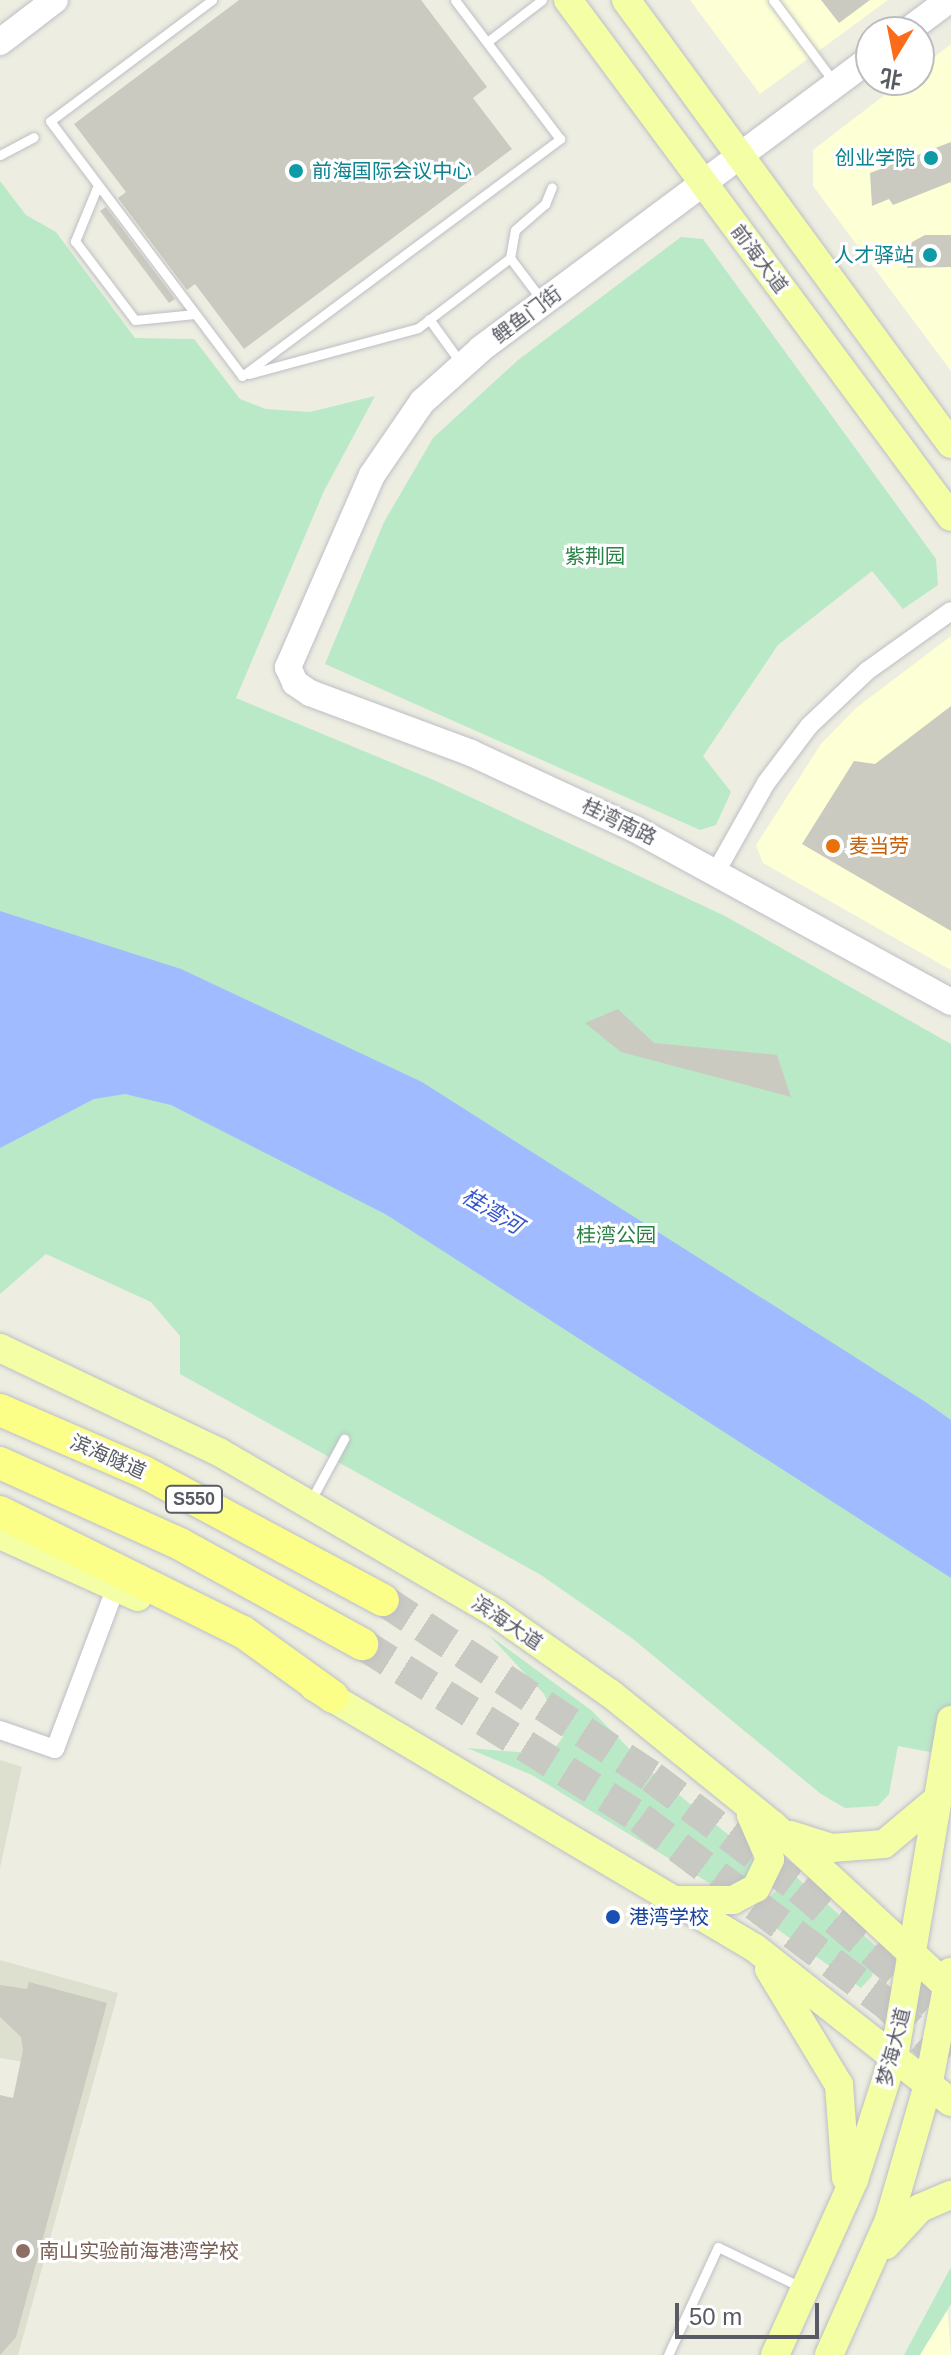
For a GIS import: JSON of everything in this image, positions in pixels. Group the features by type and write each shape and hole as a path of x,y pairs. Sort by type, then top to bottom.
{"highway":[{"name":"滨海隧道","path":"0,1410 144,1472 383,1600"},
{"name":"S550","path":"0,1463 180,1544 362,1644"},
{"path":"0,1512 243,1632 333,1697"}],"main road":[{"name":"前海大道","path":"568,0 951,517"},
{"path":"626,0 951,444"},
{"name":"滨海大道","path":"0,1348 310,1502 497,1614 611,1694 737,1795 914,1954 950,1981"},
{"path":"0,1535 116,1587 333,1697 678,1900 755,1948 895,2052 951,2102"},
{"name":"梦海大道","path":"775,2355 841,2211 895,2052 914,1954 951,1720"},
{"path":"773,1825 801,1841 862,1848 896,1836 939,1793"},
{"path":"678,1900 733,1900 762,1880 768,1844 737,1795"},
{"path":"755,1948 805,2021 839,2085 847,2146 841,2211"},
{"name":"梦海大道","path":"829,2355 876,2258 929,2081 950,1981"},
{"path":"876,2258 920,2208 951,2195"}],"street":[{"path":"0,42 55,0"},
{"path":"928,16 949,0"},
{"name":"鲤鱼门街","path":"288,661 382,456 422,402 462,364 855,70"},
{"path":"717,870 766,783 809,726 867,671 951,611"},
{"name":"桂湾南路","path":"288,661 295,683 310,693 471,753 717,870 951,1002"},
{"path":"0,1730 55,1749 116,1587"}],"lane":[{"path":"212,0 50,121 242,376"},
{"path":"242,376 560,139 455,0"},
{"path":"487,42 542,0"},
{"path":"773,0 836,84"},
{"path":"0,155 34,137"},
{"path":"98,185 75,241 135,320 195,314"},
{"path":"242,376 418,328 510,258 515,230 540,211 552,187"},
{"path":"510,258 543,302"},
{"path":"429,319 462,364"},
{"path":"310,1502 344,1439"},
{"path":"668,2355 718,2247 807,2290"}],"shaded area":[{"path":"690,0 888,0 866,16 855,16 855,24 760,94"},
{"path":"951,44 951,371 813,186 813,150 883,96 935,96 935,56"},
{"path":"951,636 951,970 763,863 756,845 821,744 856,708"},
{"path":"0,1760 22,1767 0,1868"},
{"name":"南山实验前海港湾学校","path":"0,1960 118,1993 18,2355 0,2355 23,2062 0,2058"},
{"path":"947,2304 951,2355 920,2355"}],"green space":[{"name":"桂湾公园","path":"0,181 26,215 56,232 135,338 194,339 240,399 266,409 310,412 375,396 324,491 236,698 436,781 725,916 951,1044 951,1756 898,1746 889,1794 878,1806 845,1808 821,1794 633,1639 541,1575 180,1374 180,1336 151,1302 46,1254 0,1294"},
{"name":"紫荆园","path":"681,237 703,239 936,559 938,585 903,609 872,571 778,645 703,756 731,792 716,825 700,830 325,664 384,522 433,438 518,360"},
{"path":"489,1635 591,1710 658,1778 751,1853 760,1878 719,1889 532,1775 467,1748 530,1753 554,1749 563,1737 544,1694"},
{"path":"781,1864 878,1948 872,1976 861,1988 754,1913 776,1891"},
{"path":"951,2267 951,2304 920,2355 904,2355"}],"water":[{"name":"桂湾河","path":"0,911 181,969 422,1082 927,1403 951,1420 951,1578 387,1215 171,1105 125,1094 94,1099 0,1148"}],"building":[{"name":"前海国际会议中心","path":"239,0 421,0 487,87 473,98 512,149 244,349 195,284 187,290 118,198 126,192 74,124"},
{"path":"821,0 870,0 839,23"},
{"name":"创业学院","path":"951,142 951,182 893,205 889,199 872,206 870,173"},
{"path":"106,207 175,299 169,303 100,211"},
{"name":"人才驿站","path":"925,235 951,235 951,267 907,268 912,242"},
{"path":"951,706 951,931 802,844 854,761 875,764"},
{"path":"618,1009 654,1043 777,1055 791,1097 621,1052 585,1023"},
{"name":"南山实验前海港湾学校","path":"29,1982 107,2003 16,2337 0,2355 0,2095 13,2098 23,2050 21,2037 0,2017 0,1985 27,1989"}],"tunnel":[{"path":"383,1600 652,1777 799,1888 951,2019"},
{"path":"362,1644 640,1818 888,2005 951,2067"}],"place":[{"name":"创业学院","path":"931,158"},
{"name":"前海国际会议中心","path":"296,171"},
{"name":"人才驿站","path":"930,255"},
{"name":"麦当劳","path":"833,846"},
{"name":"港湾学校","path":"613,1917"},
{"name":"南山实验前海港湾学校","path":"23,2251"}]}
